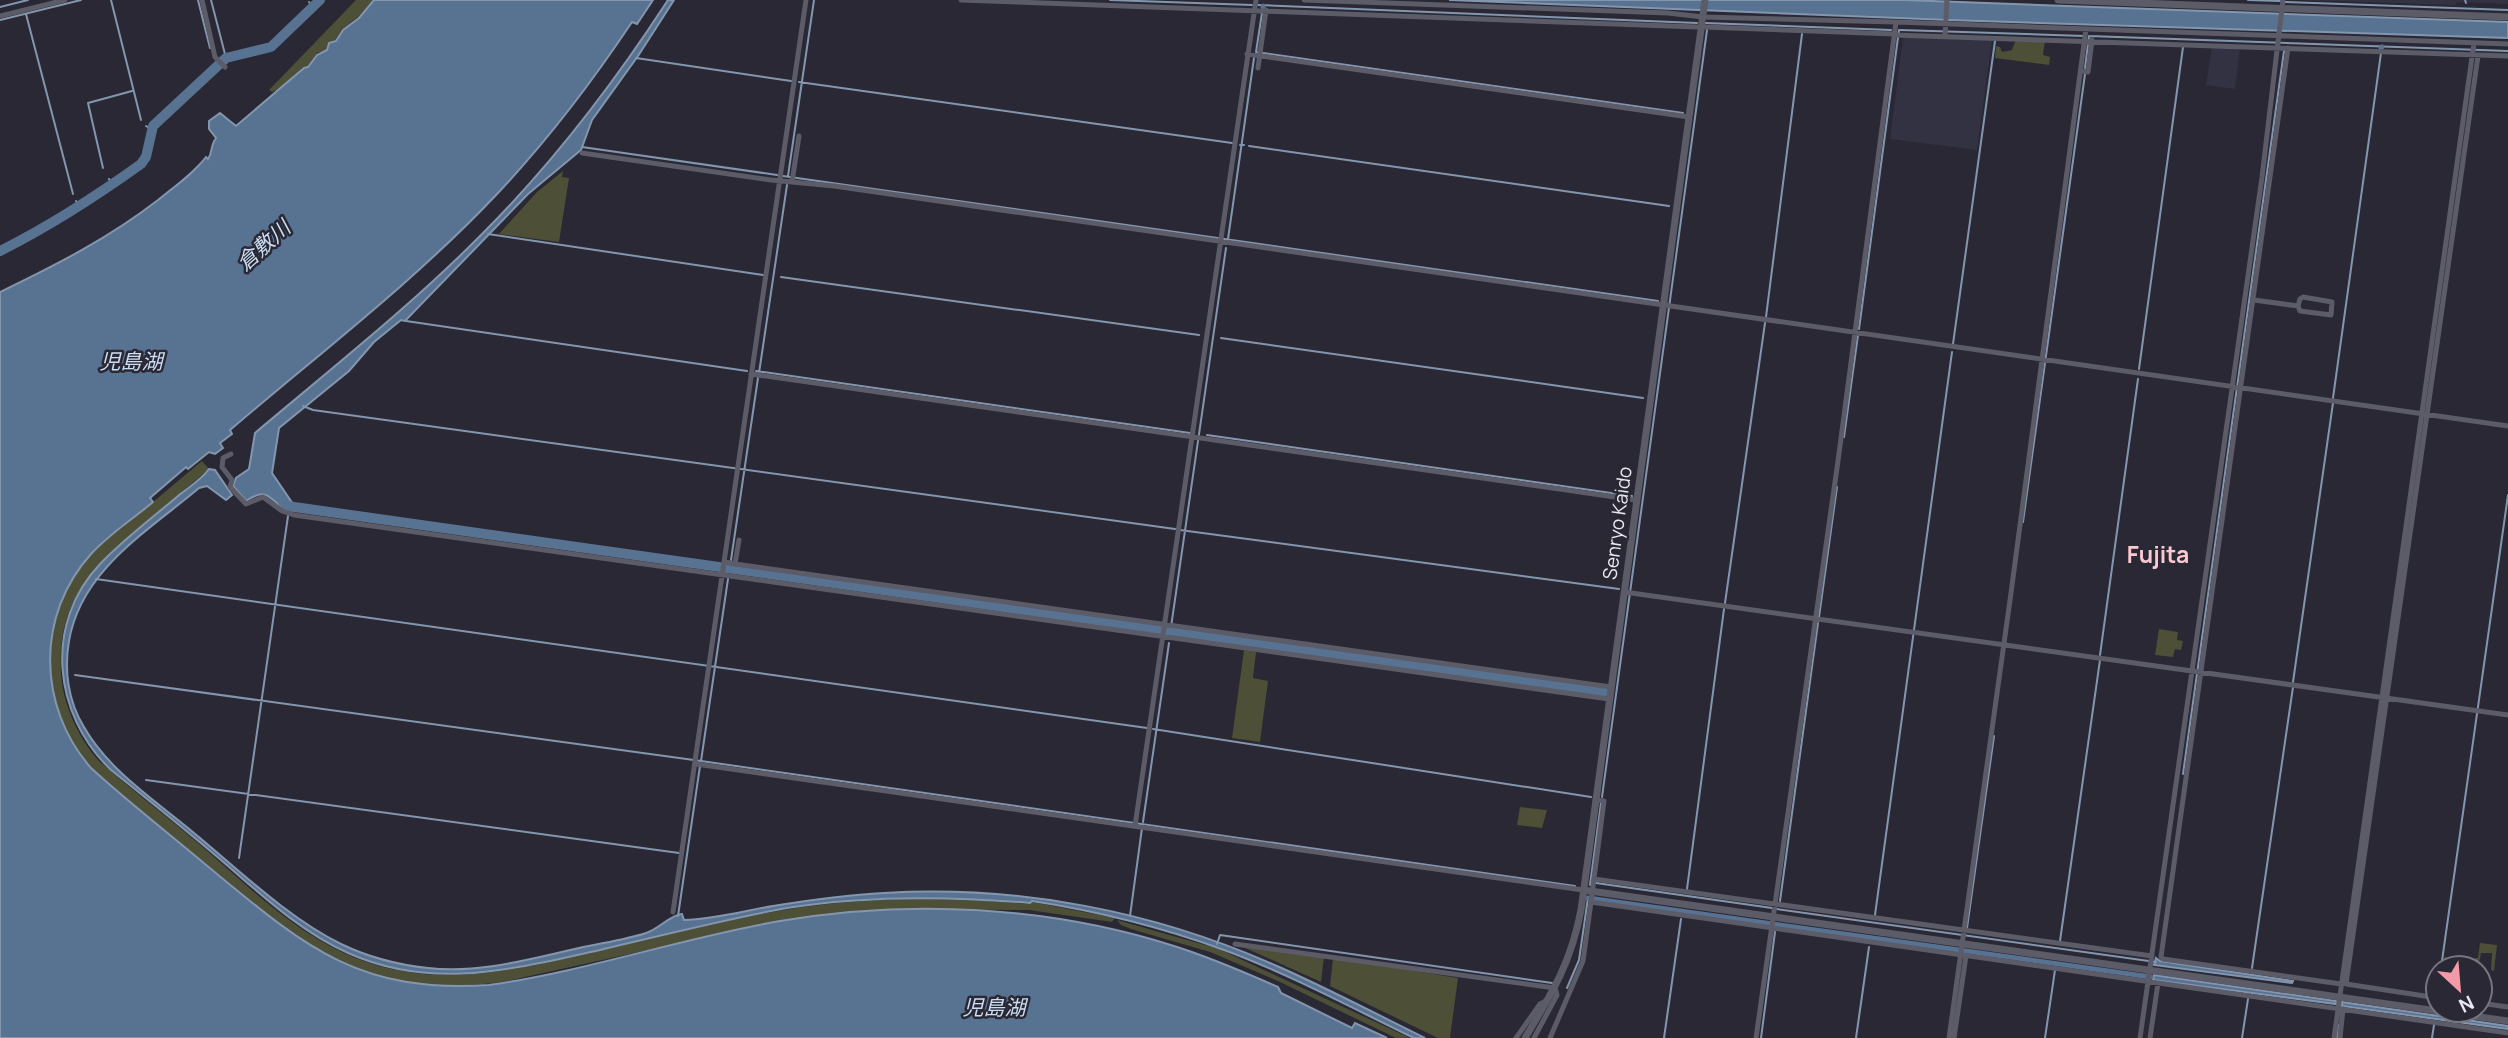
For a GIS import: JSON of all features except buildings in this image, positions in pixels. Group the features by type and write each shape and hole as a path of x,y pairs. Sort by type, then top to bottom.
{"street":[{"path":"0,16 65,0"},
{"path":"202,0 215,57 225,67"},
{"path":"786,179 806,0"},
{"path":"961,0 1257,4 1266,10 1583,17 1703,15 1896,31 1945,29 1995,37 2280,40 2508,56"},
{"path":"1304,0 1583,17 1697,27"},
{"name":"Senryo Kaido","path":"1525,1038 1555,988 1571,952 1599,801 1609,699 1628,593 1636,500 1667,307 1705,0"},
{"path":"1945,29 1947,0"},
{"path":"2058,0 2508,17"},
{"path":"1257,4 1258,68"},
{"path":"2140,1038 2153,970 2249,299 2282,7"},
{"path":"1138,825 1149,728 1163,636 1168,625 1220,240 1266,10"},
{"path":"1704,27 1896,31 1945,29 2088,37 2280,40 2288,48 2474,52 2508,44"},
{"path":"1756,1038 1857,334 1896,31"},
{"path":"1951,1038 2088,37"},
{"path":"2247,312 2288,48"},
{"path":"2334,1038 2474,52"},
{"path":"1256,54 1689,117"},
{"path":"673,912 698,763 709,667 729,563 737,469 756,374 766,275 786,179 799,136"},
{"path":"582,153 1220,240 1667,307 2508,426"},
{"path":"2303,297 2332,302 2331,315 2300,311 2298,306 2303,297"},
{"path":"2249,299 2298,306"},
{"path":"2196,672 2245,326"},
{"path":"756,374 1636,500"},
{"path":"231,454 223,458 221,463 232,480 230,487 237,496 246,504 263,497 289,514 1609,699"},
{"path":"729,563 739,540"},
{"path":"729,563 1611,687"},
{"path":"1628,593 2508,715"},
{"path":"698,763 1583,890 1592,898 1775,914 1874,919 1964,942 2059,944 2153,970"},
{"path":"1550,1038 1583,961 1594,879 1599,801"},
{"path":"1594,879 1775,914 2153,970 2341,993 2508,1021"},
{"path":"1592,898 1775,914 2153,970 2295,983 2341,993 2424,997"},
{"path":"1235,944 1555,988 1557,995 1534,1038"},
{"path":"2150,1038 2153,970 2163,960 2295,983 2508,1033"},
{"path":"2340,1038 2341,993"},
{"path":"1516,1038 1540,1004 1548,1000"}],"shaded area":[{"path":"2301,0 2508,0 2508,4 2457,2 2456,5"},
{"path":"1903,38 1992,39 1977,150 1890,139"},
{"path":"2212,47 2240,48 2235,89 2206,85"}],"green space":[{"path":"356,0 373,0 358,17 342,29 335,40 328,43 326,50 317,53 307,67 303,67 279,89 272,92 269,90"},
{"path":"2016,39 2045,40 2043,55 2050,57 2049,65 1995,58 1996,46 2000,47 2002,52 2012,50"},
{"path":"563,171 562,177 569,178 559,242 499,234 537,192"},
{"path":"202,461 209,469 105,560 80,590 64,627 61,648 62,685 68,709 84,742 99,761 277,911 336,949 387,968 415,973 470,974 553,961 756,915 859,901 926,899 1032,902 1115,918 1112,922 1029,910 891,909 846,912 780,921 507,981 481,984 431,985 406,982 357,969 334,959 272,918 91,768 73,744 60,717 50,661 60,605 73,578 100,545"},
{"path":"2159,629 2178,632 2177,640 2183,641 2181,650 2175,649 2173,657 2155,655"},
{"path":"1244,650 1256,652 1253,678 1268,681 1260,742 1232,738"},
{"path":"1520,807 1547,810 1542,828 1517,825"},
{"path":"1117,920 1219,949 1410,1038 1396,1038 1280,982 1210,952 1131,929"},
{"path":"2480,943 2497,945 2494,971 2494,954 2479,954"},
{"path":"1243,947 1324,956 1321,982"},
{"path":"1333,958 1458,978 1450,1038 1438,1038 1330,986"}],"water":[{"name":"児島湖","path":"374,0 653,0 637,24 632,22 551,132 516,174 466,226 401,286 230,430 232,434 220,443 223,448 215,454 209,452 188,469 186,467 150,498 153,502 98,547 73,578 60,604 50,661 60,717 73,744 91,768 240,893 302,940 333,958 366,972 402,981 442,986 489,985 780,921 878,910 978,910 1078,922 1174,946 1278,987 1281,993 1352,1028 1355,1023 1387,1038 0,1038 0,292 82,250 121,227 158,200 206,157 208,159 216,138 209,129 209,121 220,113 236,126 308,67 317,55 327,50 329,43 336,41 343,30 359,18"},
{"path":"668,0 674,0 592,120 581,150 528,194 405,321 401,320 374,342 349,371 279,428 272,473 293,504 292,510 261,494 246,501 233,486 236,478 249,469 255,433 400,311 456,260 509,206 582,121"},
{"path":"1449,0 1905,0 2508,22 2508,38 1949,20"},
{"path":"209,469 215,470 232,495 226,500 207,486 199,488 119,554 87,593 76,616 69,641 67,674 74,707 94,743 106,758 149,797 283,907 321,933 351,949 406,965 466,969 504,964 630,938 651,931 682,914 684,920 695,919 870,894 985,893 1085,906 1183,930 1277,966 1425,1038 1414,1038 1320,992 1224,950 1129,921 1032,901 908,898 817,904 738,918 530,965 470,973 409,971 348,953 316,936 286,914 111,770 92,748 77,723 67,696 62,668 63,640 70,613 82,587 119,546"},
{"path":"2156,958 2160,961 2293,981 2292,983 2154,965"},
{"path":"2154,975 2336,1001 2336,1004 2153,980"},
{"path":"2342,1002 2424,1014 2424,1017 2342,1006"},
{"path":"2472,1024 2494,1024 2508,1026 2508,1029"}],"waterway":[{"path":"0,7 28,0"},
{"path":"0,20 81,0"},
{"path":"111,0 141,120"},
{"path":"198,0 210,48 212,47"},
{"path":"211,0 226,58"},
{"path":"0,251 37,232 141,164 146,157 153,126 226,58 271,47 320,0"},
{"path":"788,176 814,0"},
{"path":"1110,0 1252,5"},
{"path":"2248,0 2280,1"},
{"path":"309,2 313,7"},
{"path":"2285,2 2508,10"},
{"path":"1258,5 1697,23"},
{"path":"1256,52 1262,13"},
{"path":"26,14 73,194"},
{"path":"1705,23 1891,30"},
{"path":"1602,797 1707,30"},
{"path":"1859,329 1899,30"},
{"path":"1900,30 2084,36"},
{"path":"1766,317 1802,34"},
{"path":"2089,36 2508,51"},
{"path":"2085,68 2089,36"},
{"path":"1953,344 1995,41"},
{"path":"2139,369 2183,47"},
{"path":"2183,774 2284,51"},
{"path":"1256,52 1683,113"},
{"path":"2333,398 2381,53"},
{"path":"636,58 791,81"},
{"path":"1228,239 1254,58"},
{"path":"2023,522 2085,74"},
{"path":"799,82 1232,143"},
{"path":"103,168 88,103 132,91"},
{"path":"146,126 152,130"},
{"path":"1249,146 1669,206"},
{"path":"582,147 777,175"},
{"path":"783,176 1658,301"},
{"path":"109,179 112,185"},
{"path":"759,373 787,185"},
{"path":"76,201 80,208"},
{"path":"488,234 763,275"},
{"path":"1170,634 1226,248"},
{"path":"781,277 1199,335"},
{"path":"406,321 747,371"},
{"path":"1725,603 1765,323"},
{"path":"1844,437 1858,335"},
{"path":"1221,338 1643,398"},
{"path":"1875,915 1952,352"},
{"path":"756,371 1190,433"},
{"path":"731,560 758,378"},
{"path":"2100,655 2138,379"},
{"path":"2293,682 2333,403"},
{"path":"303,406 313,410 1175,529"},
{"path":"1207,435 1632,496"},
{"path":"1819,617 1837,487"},
{"path":"2443,954 2508,495"},
{"path":"283,502 287,506 1605,692"},
{"path":"239,858 288,516"},
{"path":"1180,530 1619,589"},
{"path":"96,579 1147,728"},
{"path":"701,761 728,579"},
{"path":"1687,889 1724,609"},
{"path":"1780,901 1818,623"},
{"path":"1143,822 1169,643"},
{"path":"2060,941 2100,660"},
{"path":"75,675 1575,886"},
{"path":"2252,968 2293,687"},
{"path":"1153,729 1591,797"},
{"path":"1967,928 1994,736"},
{"path":"678,916 700,766"},
{"path":"146,780 679,853"},
{"path":"1590,885 1601,803"},
{"path":"1130,916 1142,828"},
{"path":"1596,883 1772,908"},
{"path":"1567,988 1579,960 1588,898"},
{"path":"1588,898 2151,977"},
{"path":"1777,909 2156,962"},
{"path":"1664,1038 1681,919"},
{"path":"1761,1038 1775,932"},
{"path":"1217,944 1220,935 1552,983"},
{"path":"1856,1038 1869,947"},
{"path":"2045,1038 2055,970"},
{"path":"2242,1038 2248,999"},
{"path":"2337,1038 2338,1025"},
{"path":"2432,1038 2434,1025"}],"district":[{"name":"Fujita","path":"2158,554"}],"water label":[{"name":"倉敷川","path":"263,245"}]}
